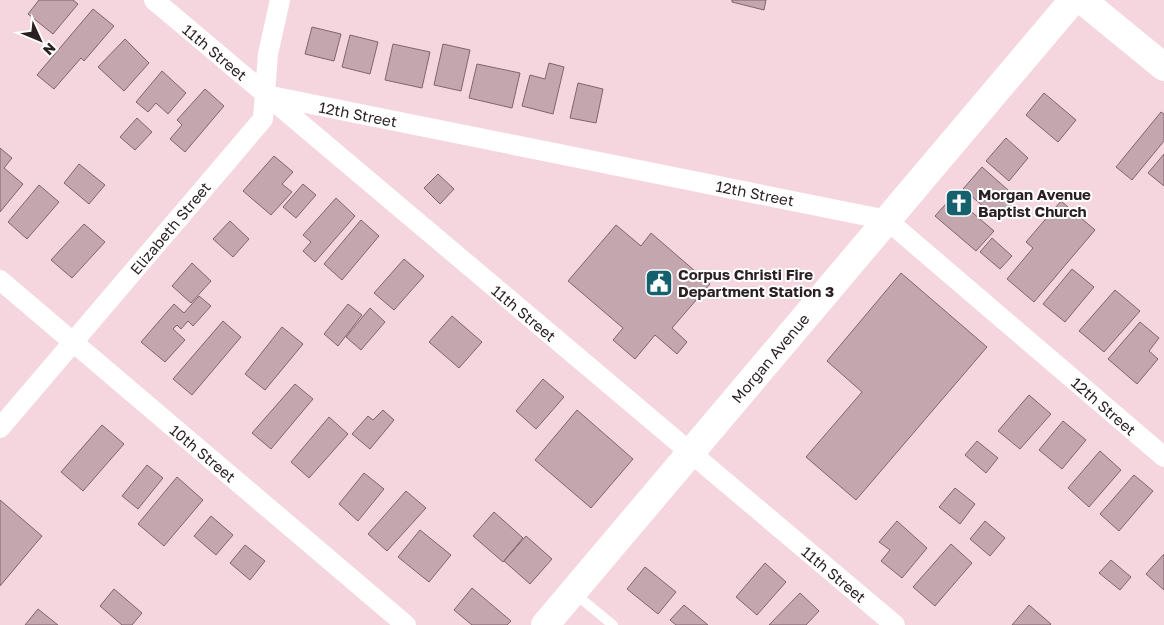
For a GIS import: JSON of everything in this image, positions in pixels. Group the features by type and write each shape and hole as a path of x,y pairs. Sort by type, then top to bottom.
{"main road":[{"name":"Morgan Avenue","path":"545,625 1072,0"},
{"path":"1082,0 1164,67"}],"street":[{"name":"11th Street","path":"154,0 895,625"},
{"name":"Elizabeth Street","path":"0,428 263,119 268,54 280,0"},
{"name":"12th Street","path":"266,95 888,220 1164,457"},
{"name":"10th Street","path":"0,280 406,625"}],"lane":[{"path":"573,592 613,625"}],"building":[{"path":"39,0 73,0 78,4 53,34 28,14"},
{"path":"732,0 766,0 764,10 732,2"},
{"path":"93,9 114,26 84,61 81,58 54,89 37,75"},
{"path":"312,27 341,34 334,61 305,54"},
{"path":"350,35 378,42 370,74 342,67"},
{"path":"125,39 149,63 124,91 98,67"},
{"path":"393,44 430,52 422,88 385,80"},
{"path":"443,44 470,50 461,91 434,85"},
{"path":"549,63 564,67 553,114 522,106 530,75 545,79"},
{"path":"477,64 520,73 512,108 469,98"},
{"path":"162,71 186,93 168,114 156,103 148,112 136,102"},
{"path":"578,83 603,89 596,123 570,118"},
{"path":"205,89 224,106 185,152 170,139 182,125 177,120"},
{"path":"1044,93 1076,120 1058,142 1026,115"},
{"path":"1161,112 1164,114 1164,141 1132,180 1116,167"},
{"path":"137,118 152,132 135,150 120,137"},
{"path":"1006,138 1028,158 1009,181 986,161"},
{"path":"0,148 12,158 4,168 23,184 0,212"},
{"path":"1164,154 1164,186 1148,173"},
{"path":"274,156 293,172 282,184 292,192 271,215 243,191"},
{"path":"79,164 105,185 89,204 64,183"},
{"path":"982,167 1017,198 998,219 963,189"},
{"path":"438,174 454,189 440,204 424,188"},
{"path":"303,184 316,195 296,218 283,207"},
{"path":"39,185 59,202 27,239 8,222"},
{"path":"953,196 994,231 976,251 935,216"},
{"path":"336,198 355,216 315,262 303,251 311,242 303,235"},
{"path":"1061,201 1095,230 1034,302 1007,279 1033,248 1026,242"},
{"path":"361,220 379,236 342,280 324,264"},
{"path":"230,221 249,239 233,257 213,239"},
{"path":"84,224 105,242 72,278 51,260"},
{"path":"616,225 641,246 651,233 710,284 672,328 687,342 677,354 655,335 635,359 613,340 623,328 568,281"},
{"path":"992,238 1012,256 1000,269 980,252"},
{"path":"404,259 424,276 394,310 374,293"},
{"path":"192,263 211,281 191,303 172,286"},
{"path":"1072,269 1094,287 1065,322 1043,304"},
{"path":"901,273 987,347 856,500 806,457 862,392 827,361"},
{"path":"1115,290 1140,311 1104,352 1079,331"},
{"path":"199,296 211,306 193,326 188,321 181,329 177,325 173,329 185,340 165,362 141,342 174,304 184,313"},
{"path":"348,304 362,315 338,346 324,334"},
{"path":"370,308 385,322 361,350 346,337"},
{"path":"452,316 482,342 459,368 429,342"},
{"path":"223,321 241,337 192,395 173,379"},
{"path":"1140,322 1159,338 1149,351 1158,359 1137,384 1108,359"},
{"path":"282,327 303,344 265,390 245,374"},
{"path":"543,379 564,397 536,429 516,411"},
{"path":"295,384 313,399 271,449 252,433"},
{"path":"1029,395 1051,414 1020,449 998,431"},
{"path":"383,410 394,420 370,449 352,434 368,416 373,420"},
{"path":"577,410 633,459 591,508 535,460"},
{"path":"329,417 348,434 309,478 291,462"},
{"path":"1063,421 1086,440 1062,469 1039,450"},
{"path":"102,425 124,444 83,491 61,472"},
{"path":"977,441 998,458 986,473 965,455"},
{"path":"1100,451 1121,470 1089,507 1068,488"},
{"path":"147,465 163,478 138,509 122,496"},
{"path":"364,473 384,489 358,521 339,504"},
{"path":"1134,475 1153,491 1119,531 1100,514"},
{"path":"177,477 203,500 164,546 138,524"},
{"path":"955,488 975,504 960,524 939,507"},
{"path":"406,491 426,508 387,551 368,534"},
{"path":"0,500 42,536 0,586"},
{"path":"494,512 523,538 503,562 473,536"},
{"path":"211,516 233,535 216,555 194,536"},
{"path":"897,521 927,548 902,578 881,561 890,550 879,542"},
{"path":"985,521 1005,538 990,556 970,539"},
{"path":"420,530 451,555 429,582 398,557"},
{"path":"526,536 552,559 530,584 504,561"},
{"path":"951,544 972,563 935,606 913,587"},
{"path":"245,545 265,561 250,580 230,563"},
{"path":"1164,554 1164,590 1146,574"},
{"path":"1111,560 1131,577 1120,590 1099,573"},
{"path":"765,563 786,582 757,615 736,597"},
{"path":"645,567 676,592 658,614 627,589"},
{"path":"472,588 511,621 507,625 472,625 454,610"},
{"path":"114,589 142,613 132,625 122,625 100,606"},
{"path":"800,593 819,611 806,625 769,625"},
{"path":"684,605 708,625 676,625 670,620"},
{"path":"1029,605 1051,624 1012,625"},
{"path":"38,609 58,625 25,625"}],"place":[{"name":"Morgan Avenue Baptist Church","path":"959,203"},
{"name":"Corpus Christi Fire Department Station 3","path":"659,283"}]}
